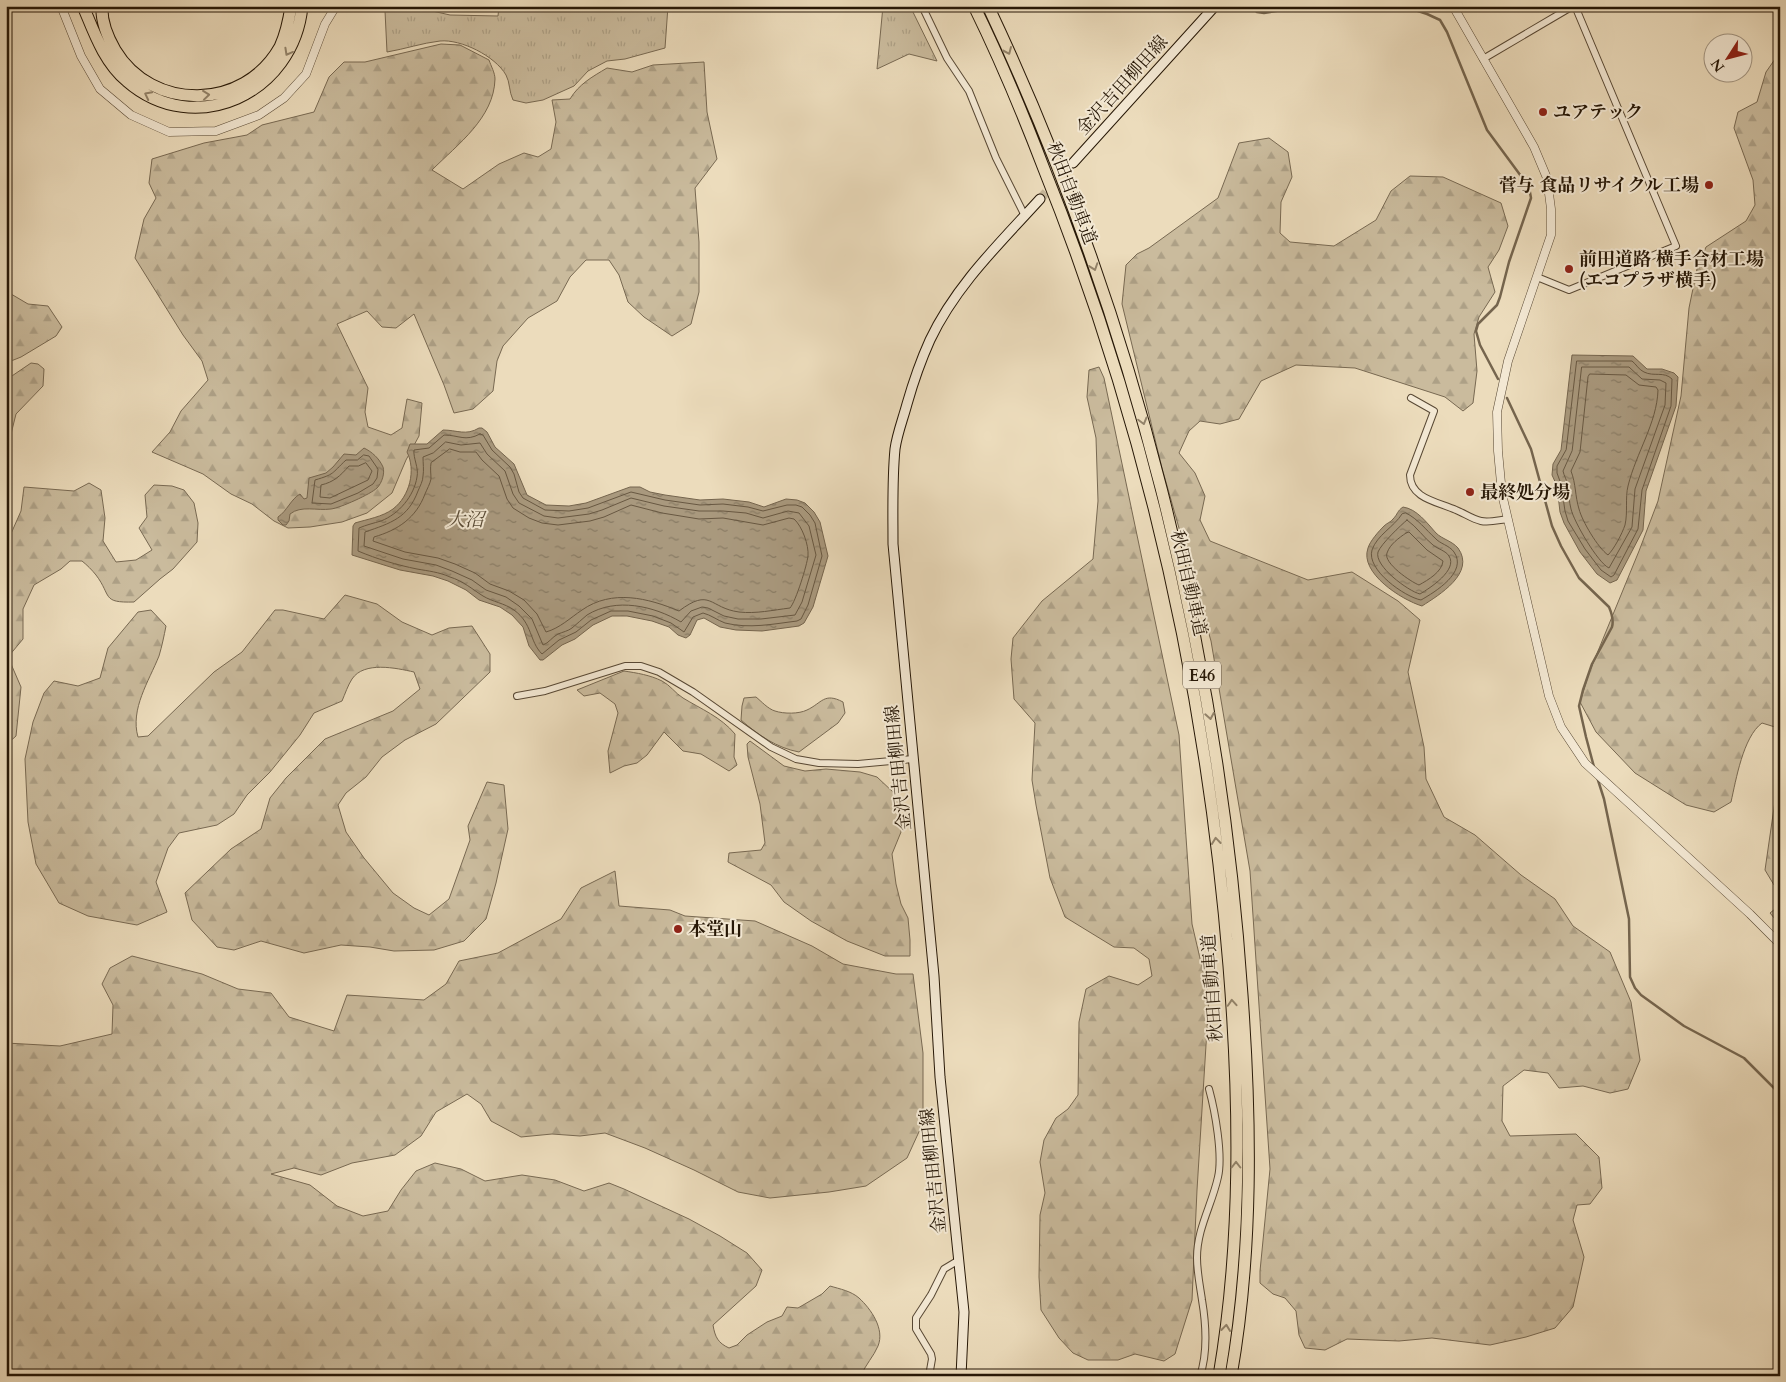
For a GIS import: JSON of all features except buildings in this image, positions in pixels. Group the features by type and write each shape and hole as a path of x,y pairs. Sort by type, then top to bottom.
{"highway":[{"path":"83,6 104,53 126,81 146,94 168,103 185,107 201,107 219,105 234,100 260,86 272,75 292,46 302,6"},
{"path":"102,6 104,27 110,42 118,56 129,69 142,80 158,88 174,94 191,96 207,96 237,87 261,70 280,47 286,32 291,6"},
{"name":"秋田自動車道","path":"974,6 1049,180 1103,332 1150,495 1170,575 1187,658 1202,742 1215,833 1232,1010 1236,1095 1236,1181 1232,1270 1219,1376"},
{"name":"秋田自動車道","path":"988,6 1063,184 1118,337 1162,491 1182,573 1199,656 1214,741 1238,923 1248,1094 1248,1182 1244,1271 1231,1376"}],"main road":[{"name":"金沢吉田柳田線","path":"1073,163 1215,6"},
{"name":"金沢吉田柳田線","path":"961,1376 964,1312 940,1077 934,976 893,544 893,490 896,446 911,390 930,340 952,302 978,267 1040,199"}],"street":[{"path":"61,6 81,56 100,89 131,115 169,132 216,132 259,115 284,98 306,74 326,24 336,6"},
{"path":"922,6 947,58 970,91 996,158 1024,216"},
{"path":"1453,6 1534,147 1547,178 1551,209 1551,235 1508,361 1497,412 1502,494 1548,696 1561,727 1585,763 1780,944"},
{"path":"1483,59 1574,6 1676,246 1569,290 1537,277"},
{"path":"1412,398 1434,412 1410,475 1410,482 1413,488 1428,499 1476,520 1484,522 1508,520"},
{"path":"517,696 544,691 625,666 641,666 659,672 693,692 771,747 796,759 819,764 858,764 913,759"},
{"path":"1200,1376 1206,1345 1197,1258 1200,1230 1218,1176 1215,1111 1209,1089"},
{"path":"929,1376 931,1354 916,1329 916,1318 944,1269 959,1260"}],"green space":[{"path":"398,6 428,6 428,10 450,15 498,16 499,6 668,6 665,48 625,59 607,61 588,71 574,86 543,100 526,103 513,100 506,75 494,61 467,46 440,41 387,52 385,11 398,10"},
{"path":"883,6 910,6 937,61 909,54 877,69"},
{"path":"441,44 460,45 489,60 495,77 493,93 481,118 463,140 432,170 463,189 499,164 524,153 538,157 551,149 556,122 552,100 570,99 582,85 607,68 632,72 653,65 704,62 707,112 717,159 695,188 699,242 699,292 691,324 672,336 644,317 628,302 619,275 609,260 586,260 570,277 557,301 528,318 503,346 497,361 493,391 473,409 454,413 414,314 396,328 382,327 367,311 337,324 368,388 365,412 368,427 391,435 402,428 407,399 422,403 419,436 392,493 367,513 342,522 288,528 274,521 252,504 231,494 203,474 152,452 170,432 181,411 208,380 202,361 183,335 135,258 144,219 156,198 149,183 152,159 204,143 247,135 262,125 314,112 329,77 344,62 365,62"},
{"path":"1780,52 1780,884 1774,885 1765,870 1777,787 1775,727 1762,723 1755,730 1741,760 1731,802 1714,812 1686,805 1635,773 1596,732 1580,702 1589,673 1658,501 1681,396 1689,308 1697,269 1706,247 1746,221 1755,205 1753,180 1734,128 1738,112 1757,102 1766,72"},
{"path":"1269,138 1288,152 1292,177 1281,202 1280,233 1290,242 1334,246 1376,220 1391,191 1410,176 1443,177 1501,203 1508,226 1499,250 1488,267 1495,292 1479,317 1474,334 1477,371 1473,403 1463,411 1445,397 1355,368 1296,365 1261,381 1239,419 1220,424 1200,421 1189,431 1179,453 1195,473 1205,496 1200,520 1210,541 1308,580 1352,572 1398,601 1420,620 1408,672 1424,747 1426,779 1444,817 1475,835 1521,875 1555,899 1573,926 1610,952 1631,1002 1640,1060 1628,1089 1610,1093 1583,1086 1559,1088 1548,1073 1524,1070 1503,1086 1502,1121 1510,1136 1576,1134 1599,1157 1602,1188 1590,1204 1577,1205 1573,1220 1584,1257 1573,1307 1555,1328 1490,1345 1432,1338 1399,1341 1347,1339 1325,1350 1305,1348 1299,1335 1296,1311 1285,1298 1273,1294 1260,1283 1270,1169 1250,871 1211,641 1162,468 1122,304 1126,265 1137,254 1149,248 1218,198 1239,143"},
{"path":"6,291 28,304 48,306 62,327 56,336 21,357 6,363"},
{"path":"31,363 38,364 44,369 43,386 16,414 11,434 6,442 6,380"},
{"path":"1099,367 1104,378 1179,735 1192,924 1209,997 1192,1300 1175,1354 1164,1361 1135,1354 1118,1360 1088,1360 1073,1353 1059,1338 1041,1310 1039,1277 1040,1215 1045,1193 1040,1162 1044,1140 1056,1118 1068,1109 1078,1095 1079,1022 1086,989 1109,976 1138,985 1152,976 1149,959 1134,948 1114,947 1065,917 1050,878 1032,780 1035,723 1014,699 1011,659 1013,638 1042,601 1093,559 1098,501 1096,438 1087,397 1089,370"},
{"path":"89,483 101,490 105,518 103,541 116,562 136,560 152,550 139,528 147,517 145,495 154,485 172,486 184,490 194,503 198,523 197,542 173,569 134,602 116,601 109,597 96,575 82,561 70,561 61,569 34,585 23,609 23,639 8,657 21,687 16,736 6,745 6,545 21,511 24,487 74,491"},
{"path":"345,595 377,604 402,622 432,635 449,628 472,626 490,654 490,672 436,724 405,740 382,757 366,777 346,793 338,805 346,832 364,858 393,893 414,908 429,915 449,899 470,840 468,826 487,782 504,785 508,829 486,919 464,941 434,950 394,951 341,945 304,953 261,941 234,950 217,947 192,920 185,893 231,849 261,829 270,798 286,778 325,739 393,711 420,689 414,672 381,667 357,673 352,679 342,701 314,713 300,735 270,772 247,795 234,814 217,825 179,833 168,848 156,882 167,912 137,925 88,916 59,903 36,864 28,822 25,759 33,722 44,693 54,681 78,686 100,678 108,648 138,612 151,610 166,626 159,656 142,695 136,716 138,737 148,736 214,672 242,652 275,610 324,619"},
{"path":"624,671 639,673 662,681 677,694 724,723 735,734 734,757 737,765 729,771 701,754 683,751 664,732 647,755 637,763 624,766 610,773 608,751 618,713 615,704 600,693 584,696 577,690"},
{"path":"756,697 772,710 783,713 804,711 827,698 837,699 843,702 845,713 838,723 799,752 768,740 741,720 744,698"},
{"path":"750,741 784,766 805,771 826,769 860,772 877,777 893,792 900,803 901,832 892,854 901,904 908,918 910,956 885,956 847,941 811,921 784,902 771,885 728,862 729,853 761,850 765,843 760,804 748,757 747,744"},
{"path":"615,871 619,906 670,910 685,916 755,921 812,946 843,964 896,974 913,974 923,1053 923,1123 907,1158 866,1186 770,1198 738,1192 645,1148 605,1133 580,1136 552,1134 521,1137 491,1121 481,1104 467,1094 436,1112 421,1136 395,1155 352,1163 321,1175 294,1168 271,1174 310,1185 337,1206 363,1216 388,1211 416,1171 435,1163 461,1169 485,1181 522,1175 555,1180 584,1191 609,1183 689,1219 720,1236 747,1253 762,1270 756,1286 713,1325 718,1339 729,1348 737,1345 747,1335 767,1322 782,1316 787,1307 798,1308 822,1294 830,1286 845,1290 856,1296 864,1303 876,1320 880,1333 878,1346 861,1376 6,1376 6,1043 60,1046 112,1034 113,1005 102,984 110,968 132,956 202,974 238,989 271,993 289,1017 334,1031 347,995 424,1000 446,984 459,961 498,953 561,919 581,888"},
{"path":"1780,905 1780,925 1770,913"}],"water":[{"path":"1572,355 1633,356 1647,369 1662,369 1674,373 1678,377 1676,406 1646,491 1643,530 1617,580 1610,583 1597,574 1580,552 1564,523 1560,512 1557,486 1552,475 1553,464 1561,450"},
{"name":"大沼","path":"479,428 487,432 495,447 514,464 527,495 546,505 569,506 586,503 630,487 640,487 650,492 665,495 700,500 723,499 749,502 764,507 786,499 805,503 820,522 828,556 813,607 804,623 799,626 762,631 736,630 720,627 704,618 697,620 690,635 686,638 678,635 669,627 652,621 627,616 612,616 593,625 575,639 562,645 543,660 540,660 529,646 523,627 512,615 500,607 479,600 466,590 448,581 433,576 400,570 352,555 353,526 355,523 389,512 404,497 411,475 410,459 407,452 410,444 427,444 443,430 470,432"},
{"path":"364,448 375,456 383,467 383,478 374,491 335,508 294,511 290,514 286,525 283,525 278,520 278,517 297,496 300,494 304,499 307,498 309,478 326,473 344,454 356,455"},
{"path":"1403,507 1413,510 1438,535 1456,546 1462,557 1462,566 1453,582 1422,606 1404,598 1384,584 1370,567 1367,557 1368,548 1373,539"}],"waterway":[{"path":"1250,6 1257,12 1264,13 1305,6"},
{"path":"1403,6 1440,20 1447,32 1487,130 1529,187 1531,198 1509,262 1500,297 1497,305 1478,324 1476,331 1480,345 1498,379"},
{"path":"1507,398 1531,449 1552,526 1561,546 1579,578 1609,607 1612,617 1612,627 1592,664 1579,706 1594,767"},
{"path":"1597,777 1604,799 1629,919 1630,977 1635,988 1641,995 1684,1026 1744,1058 1780,1094"}],"tunnel":[{"path":"1040,199 1073,163"}],"place":[{"name":"ユアテック","path":"1543,112"},
{"name":"菅与 食品リサイクル工場","path":"1709,185"},
{"name":"前田道路 横手合材工場 (エコプラザ横手)","path":"1569,269"},
{"name":"最終処分場","path":"1470,492"},
{"name":"本堂山","path":"678,929"}]}
